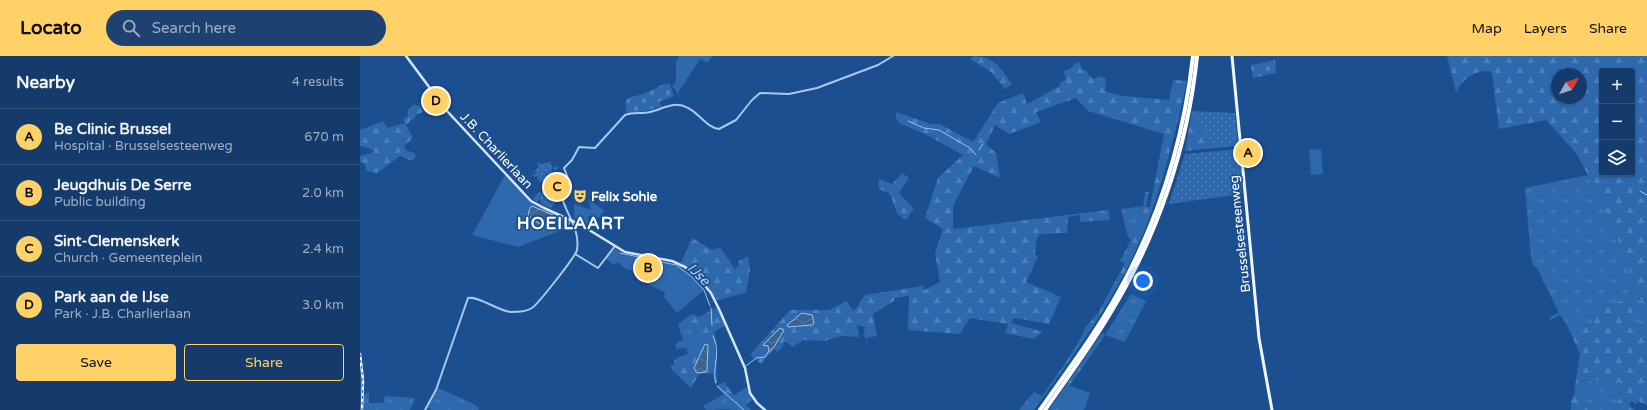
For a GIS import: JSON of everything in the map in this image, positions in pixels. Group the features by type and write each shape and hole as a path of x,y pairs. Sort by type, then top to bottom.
{"highway":[{"path":"1193,56 1193,75"},
{"path":"1040,410 1100,323 1139,251 1170,171 1197,56"},
{"path":"1045,410 1111,312 1143,253 1174,172 1185,128 1191,84"}],"main road":[{"name":"J.B. Charlierlaan","path":"406,56 448,111 527,197 544,208 573,221 625,252 668,260 685,267 701,281 711,293 744,366 750,393 757,403 765,410"},
{"name":"Brusselsesteenweg","path":"1232,56 1259,338 1272,410"}],"street":[{"path":"425,410 436,390 468,298 474,298 505,311 520,312 529,309 540,300 571,258 576,254 577,241 575,227 564,199 571,186 564,168 572,160 579,147 594,148 627,114 649,112 671,105 682,105 692,110 714,128 719,129 736,120 752,100 760,93 789,94 816,88 878,64 893,56"},
{"path":"576,254 598,268 615,246"}],"green space":[{"path":"679,56 713,56 707,63 700,59 679,91 678,97 677,92 672,86 676,82 676,62"},
{"path":"974,56 987,58 992,61 1001,69 1012,84 1005,89 991,72 970,59"},
{"path":"1447,56 1647,56 1647,405 1638,401 1636,404 1631,401 1629,406 1635,410 1614,410 1618,407 1617,403 1622,391 1619,381 1617,386 1604,381 1591,380 1581,382 1579,385 1588,410 1571,410 1571,400 1577,389 1574,392 1580,354 1567,325 1594,324 1588,315 1624,299 1641,301 1634,288 1629,264 1588,175 1576,153 1546,120 1499,129 1492,73 1490,71 1479,72 1470,76 1456,92","holes":["1644,309 1646,312 1641,315 1645,322 1622,322 1621,316"]},
{"path":"1275,60 1276,73 1253,78 1251,65"},
{"path":"1077,62 1080,63 1081,69 1088,72 1088,75 1094,79 1101,76 1106,79 1105,91 1123,96 1169,100 1173,81 1187,81 1157,197 1130,263 1120,283 1097,320 1034,410 1019,410 1034,392 1042,396 1068,359 1082,336 1085,328 1098,313 1125,263 1120,261 1131,240 1127,234 1132,233 1144,207 1145,192 1149,192 1146,207 1150,207 1164,134 1088,111 1076,98 1036,112 1041,122 1009,134 995,125 986,144 996,153 1000,178 974,166 953,206 953,229 1108,210 1110,220 1080,222 1080,215 1068,217 1067,233 1040,234 1036,241 1035,254 1038,257 1026,282 1061,297 1049,324 1014,318 1011,323 1043,332 1033,339 1005,333 1008,324 970,318 960,334 908,330 909,296 895,298 894,301 873,314 877,336 866,338 868,349 864,333 865,327 857,325 859,337 841,336 825,341 803,340 793,347 784,341 782,348 777,352 774,349 761,364 750,355 790,310 829,310 846,301 854,311 865,295 923,286 924,290 940,282 935,253 943,229 925,218 938,178 963,155 927,135 899,123 896,118 896,112 931,124 940,124 973,142 998,103 1023,93 1027,104 1060,86 1059,84 1066,79 1064,71 1070,69"},
{"path":"663,84 670,84 674,96 659,102 662,106 646,111 627,113 626,103 629,98 643,94"},
{"path":"414,104 417,106 419,105 423,112 416,115 414,119 410,120 410,122 406,125 413,138 404,146 406,150 414,153 416,157 412,161 400,156 377,173 367,171 364,163 360,162 360,156 375,152 360,146 360,130 383,121 387,128 405,123 403,119 408,116 407,111"},
{"path":"1192,111 1213,148 1185,151"},
{"path":"1192,111 1235,113 1238,146 1213,148"},
{"path":"1240,149 1242,194 1169,204 1185,154"},
{"path":"1321,149 1323,174 1311,175 1309,150"},
{"path":"538,162 541,164 550,162 553,168 549,175 545,173 549,177 547,181 545,180 539,182 538,176 534,177 532,175 536,174 535,171 532,173 539,167 537,164"},
{"path":"557,166 558,168 556,171 553,168"},
{"path":"902,173 909,178 899,193 914,209 906,220 897,214 890,194 879,189 879,179 892,184"},
{"path":"505,175 535,205 570,222 570,227 518,247 472,235"},
{"path":"1588,175 1629,264 1634,288 1646,312 1645,322 1567,325 1560,315 1550,320 1549,318 1558,313 1558,311 1537,268 1533,266 1525,188"},
{"path":"545,189 548,191 546,193 549,194 550,192 554,195 550,201 556,200 551,209 550,207 549,208 542,205 540,199 537,202 533,199 539,192 541,193"},
{"path":"588,199 605,211 598,218 589,216 587,219 594,223 590,228 574,218 574,204 591,210"},
{"path":"1144,206 1132,234 1127,234 1121,209"},
{"path":"692,238 712,250 720,247 735,269 738,266 739,261 748,256 750,269 746,293 717,300 702,279 681,263"},
{"path":"615,248 628,255 666,263 682,269 704,290 677,313 663,296 666,294 636,279 638,273 624,268 618,262 614,265 606,259"},
{"path":"1131,294 1146,301 1125,342 1105,335"},
{"path":"717,307 725,326 715,331 717,383 715,384 713,373 699,374 691,388 672,370 670,366 675,364 674,360 678,357 688,354 686,348 699,343 692,329 692,314 699,317","holes":["708,351 706,371 694,368 701,354"]},
{"path":"692,314 692,329 699,343 686,348 676,349 675,344 683,340 678,324"},
{"path":"1102,333 1105,335 1061,398 1058,410 1049,410"},
{"path":"1600,379 1617,386 1619,380 1622,391 1617,403 1618,407 1614,410 1588,410 1579,386 1581,382"},
{"path":"724,382 735,396 733,397 745,410 729,410 731,409 724,395 716,386"},
{"path":"1070,386 1090,393 1084,410 1058,410 1061,398"},
{"path":"747,387 752,400 746,405 751,410 745,410 732,397"},
{"path":"438,388 474,404 479,408 478,410 432,410 428,408"},
{"path":"369,392 369,403 383,403 385,396 415,398 410,410 364,410 364,395"},
{"path":"724,394 731,409 706,410 703,406"}],"water":[{"path":"532,206 570,223 564,228 549,227 540,224 528,215"},
{"path":"802,313 812,315 814,323 812,325 788,327 787,325"},
{"path":"780,328 784,330 774,347 769,351 768,346 763,345"},
{"path":"705,344 708,345 707,369 705,372 697,373 694,368"}],"waterway":[{"path":"908,121 924,128 939,130 970,148 976,155"},
{"path":"979,150 983,144"},
{"path":"1640,191 1647,195"},
{"name":"IJse","path":"620,253 676,265 691,276 704,290 710,306"},
{"name":"IJse","path":"711,308 712,325"},
{"name":"IJse","path":"713,336 717,349 715,373 716,383"},
{"path":"746,366 756,358 765,357 769,351"},
{"name":"IJse","path":"717,386 744,410"}],"railway":[{"path":"360,354 363,380 362,410"}],"place":[{"name":"Park aan de IJse","path":"436,101"},
{"name":"Be Clinic Brussel","path":"1248,153"},
{"name":"Sint-Clemenskerk","path":"557,187"},
{"name":"Felix Sohie","path":"580,196"},
{"name":"Jeugdhuis De Serre","path":"648,268"}],"district":[{"name":"HOEILAART","path":"571,223"}]}
